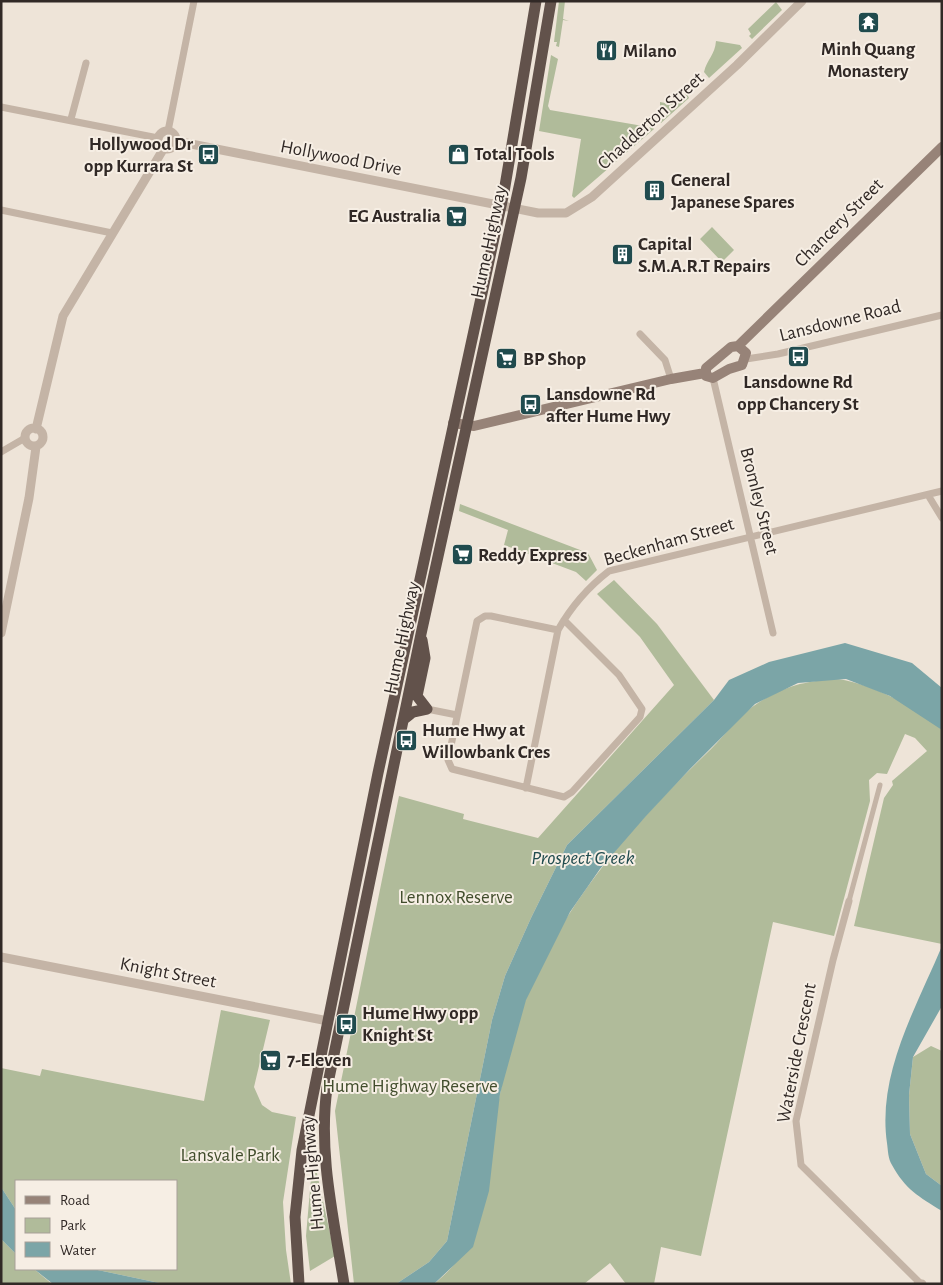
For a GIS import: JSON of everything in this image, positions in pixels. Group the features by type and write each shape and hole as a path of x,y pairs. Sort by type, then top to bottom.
{"highway":[{"name":"Hume Highway","path":"298,1279 294,1217 297,1180 328,1021 453,423 501,206 536,1"},
{"name":"Hume Highway","path":"343,1280 325,1161 324,1107 339,1023 421,634 515,208 551,1"},
{"path":"403,720 413,712 427,709 417,696 425,658 421,634"}],"main road":[{"name":"Chancery Street","path":"709,376 708,366 731,347 738,346 941,150"},
{"path":"453,423 466,426 672,379 709,376 739,367 746,360 746,351 738,346"}],"street":[{"path":"168,131 194,1"},
{"name":"Chadderton Street","path":"501,206 560,214 585,202 724,76 802,1"},
{"path":"71,119 86,63"},
{"path":"1,107 71,119 158,138"},
{"path":"168,131 173,134 176,141 171,148 164,148 160,145 158,138 163,132 168,131"},
{"name":"Hollywood Drive","path":"176,141 501,206"},
{"path":"36,428 64,316 164,148"},
{"path":"1,210 112,233"},
{"name":"Lansdowne Road","path":"746,360 942,315"},
{"path":"640,334 665,360 672,379"},
{"name":"Bromley Street","path":"709,376 751,536 773,633"},
{"path":"1,452 25,438 28,430 36,428 42,432 44,438 41,444 30,446 25,438"},
{"path":"1,633 28,498 36,446"},
{"name":"Beckenham Street","path":"526,788 558,630 565,615 593,584 609,571 942,491"},
{"path":"928,495 942,518"},
{"path":"558,630 491,616 485,616 477,621 448,760 452,769 564,797 572,792 640,717 642,708 619,675 564,620"},
{"path":"427,709 457,715"},
{"name":"Waterside Crescent","path":"880,785 833,960 796,1121 801,1165 920,1283"},
{"name":"Knight Street","path":"1,957 328,1021"}],"green space":[{"path":"559,1 565,1 563,19 569,21 563,20 559,47 556,46 557,42 554,42"},
{"path":"776,2 782,10 752,39 749,36 751,34 748,29"},
{"path":"716,41 740,45 742,48 709,78 704,72"},
{"path":"551,55 558,59 548,106 550,110 643,126 647,130 651,126 654,129 574,198 572,196 581,139 539,131"},
{"path":"686,92 689,98 661,123 657,121 663,115 660,112 660,102 670,104 671,99 678,100"},
{"path":"712,227 734,250 722,262 700,239"},
{"path":"460,504 588,553 597,570 586,581 576,572 504,545 508,530 459,511"},
{"path":"614,580 657,624 714,700 567,845 505,976 492,1020 447,1241 429,1262 396,1284 354,1284 335,1111 399,796 464,814 463,819 538,838 674,685 640,637 597,594"},
{"path":"833,679 860,684 891,697 921,713 942,730 942,944 854,926 884,798 893,785 892,781 927,751 915,738 905,734 887,774 877,773 869,780 870,801 834,936 773,922 701,1256 661,1247 654,1284 626,1284 610,1263 584,1284 434,1284 455,1263 470,1242 480,1220 490,1172 500,1094 517,1024 541,965 559,930 580,897 629,835 683,776 745,713 768,697 785,689 803,683"},
{"name":"Lansvale Park","path":"221,1010 270,1020 254,1087 262,1105 272,1112 296,1117 283,1202 286,1250 291,1284 164,1284 98,1270 178,1270 178,1180 15,1180 15,1208 1,1187 1,1068 40,1076 42,1069 204,1101"},
{"path":"931,1046 942,1051 942,1186 926,1174 910,1134 909,1095 913,1057"},
{"path":"313,1155 335,1256 310,1271 306,1236"},
{"path":"1,1239 15,1253 15,1270 35,1270 52,1284 1,1284"}],"water":[{"name":"Prospect Creek","path":"845,643 912,663 942,688 942,730 890,696 846,679 798,683 755,704 691,768 600,869 570,912 526,1000 500,1094 489,1191 473,1247 434,1284 396,1284 429,1262 447,1241 492,1020 505,976 567,845 714,700 729,680 769,662"},
{"path":"942,946 942,1006 913,1057 909,1095 910,1134 926,1174 942,1186 942,1211 913,1192 897,1173 889,1157 885,1117 893,1067 901,1042"},
{"path":"1,1187 15,1208 15,1253 1,1239"},
{"path":"35,1270 98,1270 164,1284 53,1284"}],"place":[{"name":"Minh Quang Monastery","path":"868,23"},
{"name":"Milano","path":"607,51"},
{"name":"Total Tools","path":"458,154"},
{"name":"Hollywood Dr opp Kurrara St","path":"209,155"},
{"name":"General Japanese Spares","path":"655,191"},
{"name":"EG Australia","path":"457,216"},
{"name":"Capital S.M.A.R.T Repairs","path":"622,255"},
{"name":"Lansdowne Rd opp Chancery St","path":"798,356"},
{"name":"BP Shop","path":"507,359"},
{"name":"Lansdowne Rd after Hume Hwy","path":"530,405"},
{"name":"Reddy Express","path":"462,555"},
{"name":"Hume Hwy at Willowbank Cres","path":"406,741"},
{"name":"Hume Hwy opp Knight St","path":"346,1024"},
{"name":"7-Eleven","path":"271,1060"}],"park label":[{"name":"Lennox Reserve","path":"456,897"},
{"name":"Hume Highway Reserve","path":"410,1086"}]}
